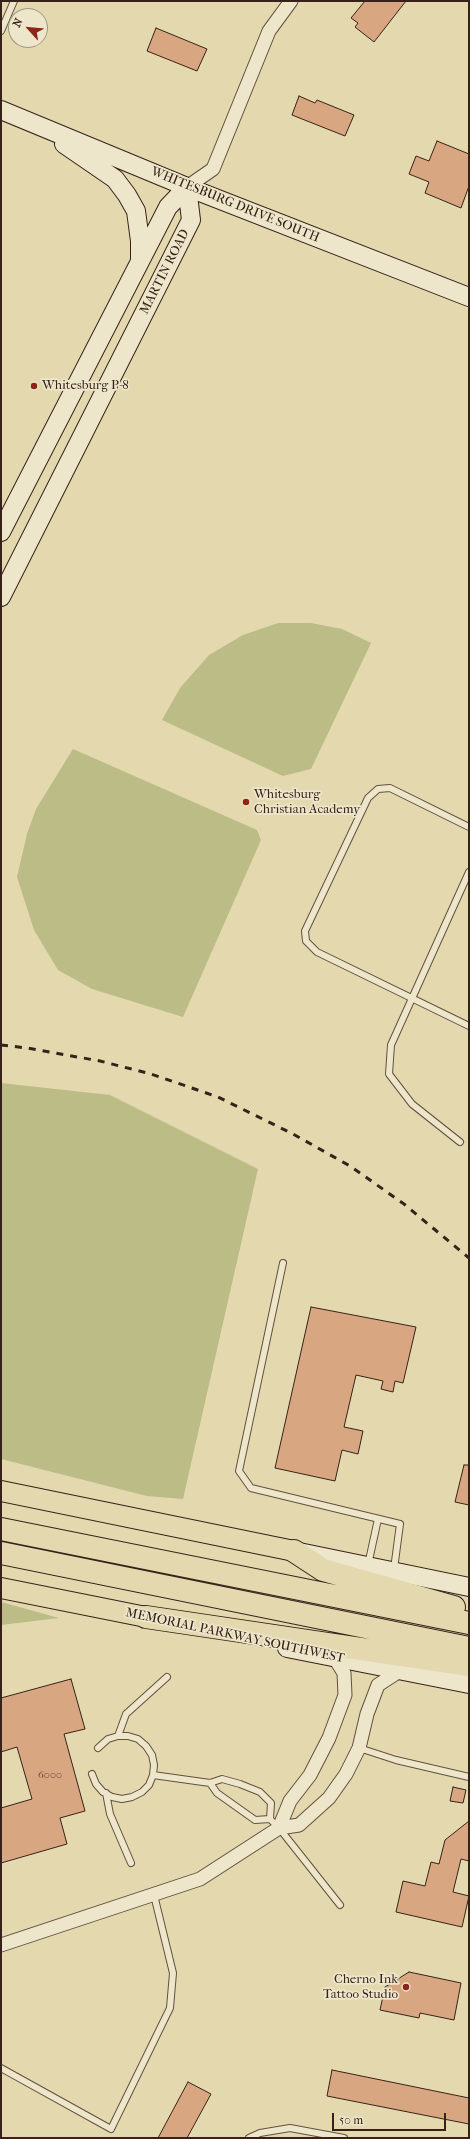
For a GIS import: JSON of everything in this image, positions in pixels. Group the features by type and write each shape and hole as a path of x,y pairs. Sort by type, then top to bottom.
{"highway":[{"path":"1,1529 469,1623"},
{"path":"294,1551 323,1570 469,1610"},
{"path":"1,1553 469,1648"},
{"path":"146,1617 469,1665"}],"main road":[{"name":"WHITESBURG DRIVE SOUTH","path":"1,110 187,187 469,297"},
{"path":"37,125 115,179 127,195 136,211 140,241 140,262"},
{"name":"MARTIN ROAD","path":"1,532 168,208 187,187"},
{"name":"MARTIN ROAD","path":"1,597 191,220 187,187"},
{"path":"1,1491 469,1587"},
{"name":"MEMORIAL PARKWAY SOUTHWEST","path":"1,1588 146,1617 334,1658 469,1684"}],"street":[{"path":"187,187 213,169 269,31 292,1"},
{"path":"1,1945 200,1879 275,1823 310,1775 329,1738 345,1695 344,1673 334,1658"},
{"path":"275,1823 298,1825 329,1798 346,1774 359,1748 367,1714 378,1685 401,1670"}],"lane":[{"path":"1,31 14,1"},
{"path":"469,827 390,788 378,789 368,798 306,931 306,941 316,952 469,1026"},
{"path":"460,1142 412,1104 389,1074 392,1045 469,872"},
{"path":"283,1263 239,1471 252,1488 400,1524 394,1571"},
{"path":"368,1566 378,1519"},
{"path":"118,1736 126,1714 166,1677"},
{"path":"92,1774 96,1784 106,1793 122,1799 132,1797 142,1792 149,1785 153,1775 154,1765 152,1755 146,1746 138,1739 128,1736 118,1736 108,1739 98,1748"},
{"path":"359,1748 396,1760 469,1777"},
{"path":"153,1775 210,1783 222,1779 260,1792 271,1803 275,1823 340,1905"},
{"path":"210,1783 217,1793 255,1820 275,1823"},
{"path":"106,1793 110,1814 131,1863"},
{"path":"1,2068 111,2129 170,2008 174,1987 173,1973 154,1895"},
{"path":"249,2138 260,2133 290,2128 344,2138"}],"green space":[{"path":"278,623 311,623 342,629 371,643 311,769 283,776 162,720 180,688 209,655 243,635"},
{"path":"73,749 257,830 261,840 183,1017 92,989 58,970 34,930 17,877 27,834 36,809"},
{"path":"1,1083 110,1095 258,1169 183,1499 147,1496 1,1459"},
{"path":"1,1602 59,1618 1,1625"}],"building":[{"path":"365,1 406,1 374,42 355,27 358,23 351,18"},
{"path":"156,28 207,49 197,71 147,51"},
{"path":"299,96 315,103 317,100 354,115 345,136 292,115"},
{"path":"437,141 469,154 469,186 461,208 425,193 429,182 409,174 416,156 429,161"},
{"path":"311,1307 416,1327 403,1383 395,1381 393,1392 381,1389 383,1381 356,1375 344,1427 363,1431 358,1454 342,1450 335,1481 275,1468"},
{"path":"464,1465 469,1465 469,1505 455,1502"},
{"path":"71,1679 85,1729 64,1734 85,1811 60,1818 67,1844 1,1863 1,1808 32,1799 17,1747 1,1752 1,1698"},
{"path":"453,1787 466,1790 463,1803 450,1801"},
{"path":"469,1821 469,1861 461,1859 453,1892 469,1896 462,1927 396,1912 403,1881 425,1886 431,1862 439,1864 445,1840"},
{"path":"409,1972 461,1983 454,2020 420,2013 419,2018 380,2010 385,1987"},
{"path":"332,2070 469,2098 469,2124 327,2096"},
{"path":"188,2082 211,2094 187,2138 158,2138"}],"railway":[{"path":"1,1045 100,1061 151,1074 218,1097 293,1134 350,1166 404,1204 469,1258"}],"place":[{"name":"Whitesburg P-8","path":"34,386"},
{"name":"Whitesburg Christian Academy","path":"246,802"},
{"name":"Cherno Ink Tattoo Studio","path":"406,1987"}]}
